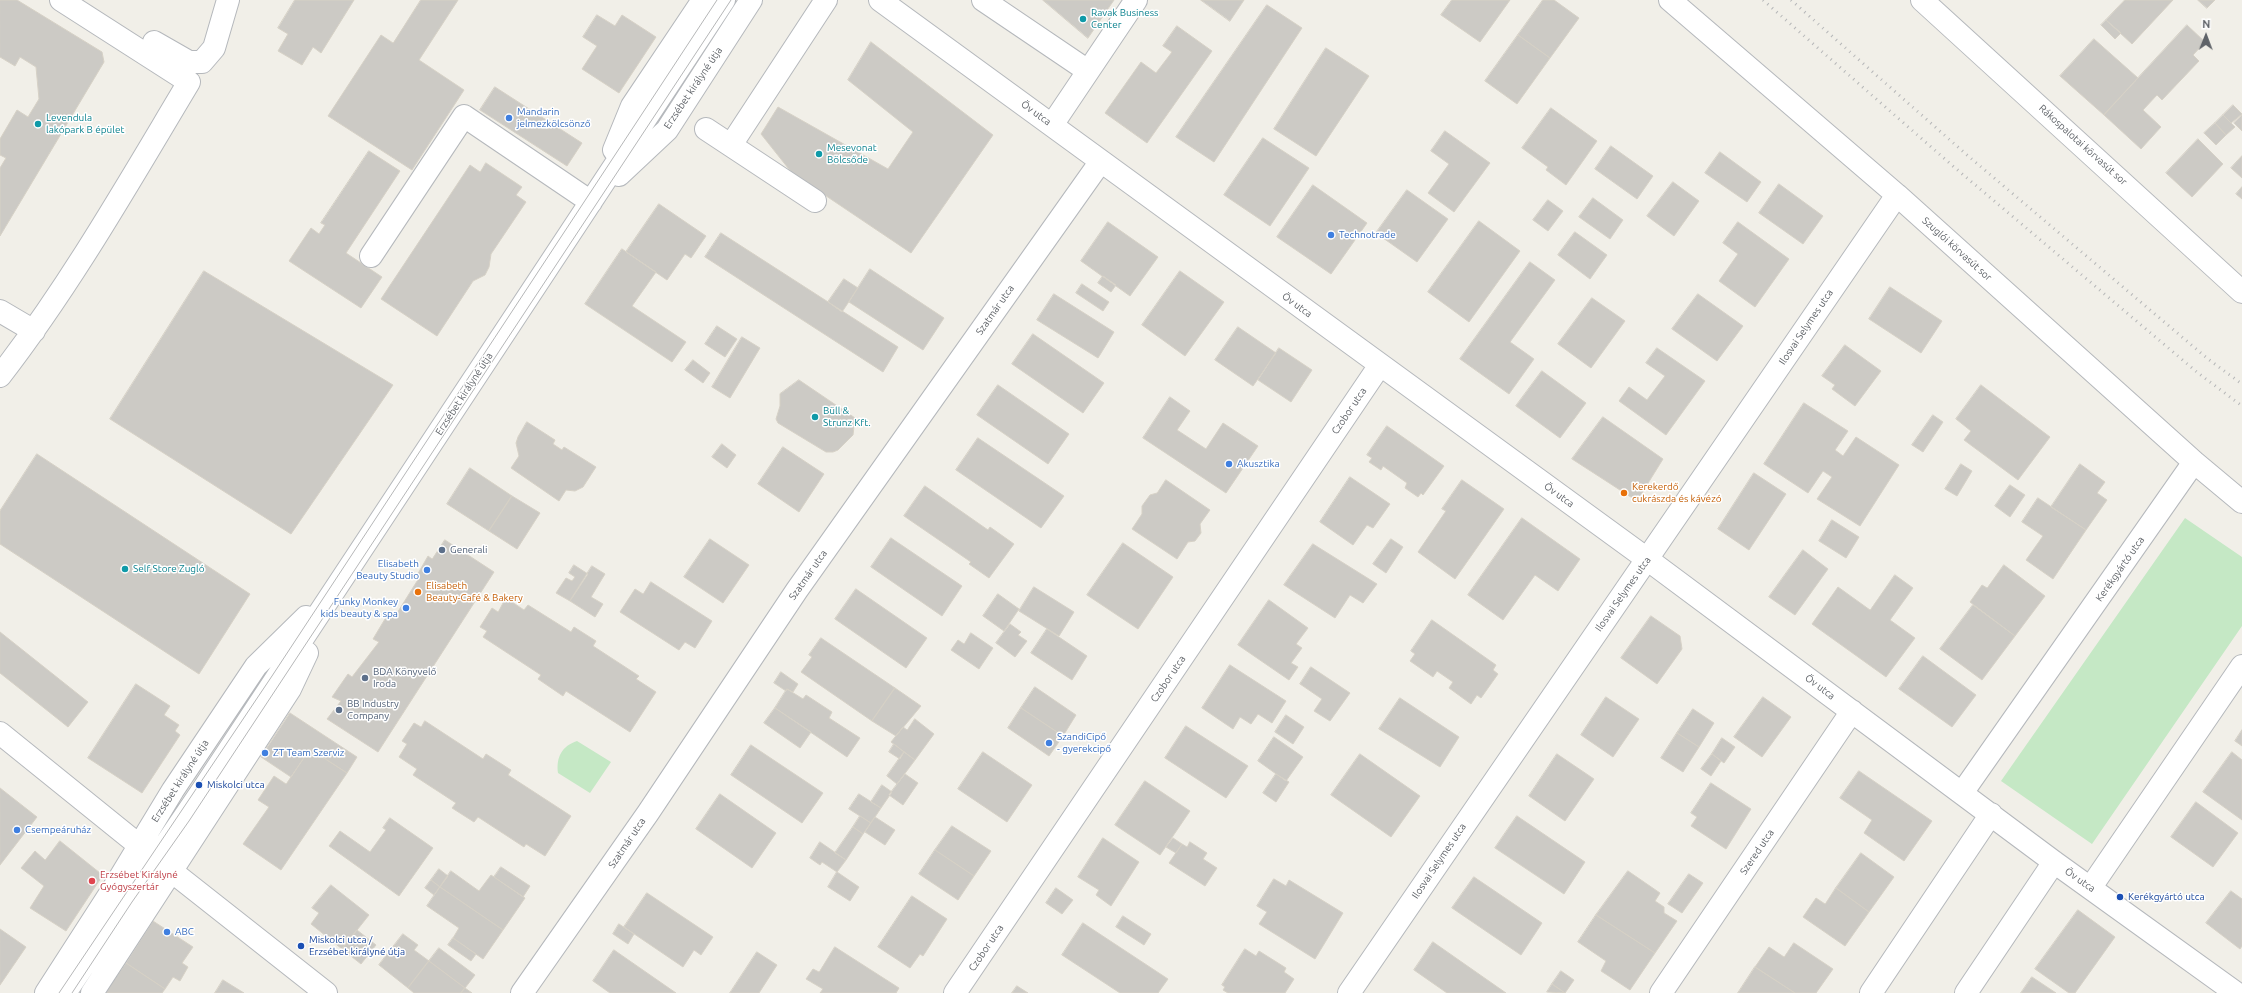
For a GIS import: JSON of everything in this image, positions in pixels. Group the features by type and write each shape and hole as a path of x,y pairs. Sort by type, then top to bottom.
{"street":[{"path":"0,376 34,331 112,210 190,82 61,0"},
{"path":"86,0 189,62 202,62 214,48 228,0"},
{"name":"Erzsébet királyné útja","path":"591,202 632,106 703,0"},
{"name":"Erzsébet királyné útja","path":"65,993 163,865 290,689 337,587 724,0"},
{"name":"Erzsébet királyné útja","path":"591,202 667,130 752,0"},
{"path":"731,145 826,0"},
{"name":"Öv utca","path":"880,0 1647,559 2054,862 2092,887 2236,993"},
{"path":"983,0 1088,71"},
{"path":"1052,125 1136,0"},
{"name":"Szuglói körvasút sor","path":"1670,0 1897,195 2194,462 2242,502"},
{"name":"Rákospalotai körvasút sor","path":"1922,0 2242,292"},
{"path":"371,256 464,116 591,202"},
{"path":"706,129 815,201"},
{"name":"Szatmár utca","path":"522,993 648,813 797,590 1101,161"},
{"name":"Ilosvai Selymes utca","path":"1349,993 1897,195"},
{"path":"0,312 34,331"},
{"name":"Czobor utca","path":"956,993 1380,365"},
{"name":"Kerékgyártó utca","path":"1962,793 2194,462"},
{"name":"Erzsébet királyné útja","path":"46,993 113,889 172,790 256,666 337,587"},
{"path":"2092,887 2242,666"},
{"name":"Szered utca","path":"1662,993 1852,711"},
{"path":"0,733 138,846 326,993"},
{"path":"1871,993 1991,814"},
{"path":"1966,993 2054,862"},
{"name":"Erzsébet királyné útja","path":"92,993 163,865"}],"green space":[{"path":"2185,518 2242,557 2242,626 2092,844 2001,781"},
{"path":"577,741 611,762 590,793 558,773 558,762 561,753 567,746"}],"building":[{"name":"Levendula lakópark B épület","path":"0,0 17,0 102,52 104,62 0,236 0,168 6,158 0,155 0,139 17,110 28,117 39,99 36,67 20,57 15,66 0,57"},
{"path":"295,0 354,0 321,53 313,47 302,65 278,51 288,34 278,28"},
{"path":"421,0 458,0 419,60 464,90 412,170 328,116 381,35 393,43"},
{"name":"Ravak Business Center","path":"1043,0 1114,0 1088,38"},
{"path":"1201,0 1244,0 1230,21"},
{"path":"1452,0 1510,0 1480,42 1441,15"},
{"path":"1543,0 1554,0 1579,18 1550,58 1518,35"},
{"path":"2125,0 2173,0 2132,44 2106,20"},
{"path":"2198,0 2215,0 2207,8"},
{"path":"1267,5 1302,28 1214,162 1176,137"},
{"path":"597,15 615,26 622,15 656,37 619,93 582,69 597,46 583,37"},
{"path":"2106,20 2121,33 2115,39 2101,25"},
{"path":"2187,25 2205,42 2193,55 2199,61 2162,100 2157,95 2143,110 2161,127 2141,149 2104,115"},
{"path":"1177,26 1212,51 1147,143 1105,113 1141,62 1156,73 1172,52 1163,46"},
{"path":"1518,35 1550,58 1517,104 1485,81"},
{"path":"2094,39 2138,78 2104,115 2060,76"},
{"name":"Mesevonat Bölcsőde","path":"871,42 993,135 911,253 792,173 761,134 778,107 888,169 913,132 848,80"},
{"path":"1326,48 1369,76 1316,156 1274,129"},
{"path":"495,87 582,143 567,166 480,110"},
{"path":"2233,105 2242,114 2231,123 2223,115"},
{"path":"1551,108 1597,141 1566,185 1546,170 1548,167 1522,148"},
{"path":"2223,115 2235,127 2226,135 2215,123"},
{"path":"2242,115 2242,131 2234,123"},
{"path":"2215,123 2226,135 2216,145 2204,133"},
{"path":"1445,131 1490,163 1454,212 1428,193 1449,164 1431,151"},
{"path":"1263,138 1309,168 1270,226 1224,195"},
{"path":"2198,139 2223,164 2192,197 2166,173"},
{"path":"1611,146 1653,176 1637,199 1595,169"},
{"path":"369,151 400,171 346,253 382,277 361,308 289,261 311,228 319,234 325,225 321,223"},
{"path":"1720,152 1761,182 1747,202 1705,173"},
{"path":"2242,156 2242,178 2231,168"},
{"path":"486,163 522,187 516,195 526,202 491,254 489,267 485,275 473,281 437,336 381,299 470,165 480,172"},
{"path":"1673,182 1699,201 1674,236 1647,216"},
{"path":"1779,184 1823,216 1803,244 1759,213"},
{"path":"1313,185 1367,223 1331,274 1277,237"},
{"path":"2242,187 2242,199 2236,194"},
{"path":"1407,190 1448,219 1417,262 1376,233"},
{"path":"1593,198 1623,220 1610,239 1579,217"},
{"path":"1548,200 1563,211 1548,231 1533,220"},
{"path":"659,204 706,236 691,258 685,254 667,280 626,252"},
{"path":"1479,221 1520,251 1469,322 1428,292"},
{"path":"1108,222 1158,257 1130,296 1081,261"},
{"path":"1738,222 1789,259 1755,307 1719,281 1738,254 1723,243"},
{"path":"1575,232 1607,255 1590,279 1558,255"},
{"path":"721,233 898,347 883,372 705,257"},
{"path":"622,249 656,272 632,306 686,342 672,362 585,304"},
{"path":"1530,262 1555,280 1510,342 1534,359 1509,394 1460,359"},
{"path":"870,269 944,318 923,350 849,302"},
{"path":"204,271 393,385 291,534 110,419"},
{"path":"1180,271 1224,302 1185,356 1142,325"},
{"path":"1103,276 1116,285 1111,292 1098,283"},
{"path":"844,279 858,288 842,312 828,302"},
{"path":"1082,284 1109,302 1103,311 1076,293"},
{"path":"1890,287 1942,321 1921,353 1869,319"},
{"path":"1054,294 1114,332 1098,358 1037,320"},
{"path":"1698,294 1743,326 1717,361 1672,329"},
{"path":"1592,298 1625,321 1591,368 1558,344"},
{"path":"717,326 737,339 725,357 705,344"},
{"path":"1238,327 1276,353 1253,386 1215,360"},
{"path":"1033,334 1104,383 1083,413 1012,364"},
{"path":"742,337 760,348 730,398 712,387"},
{"path":"1845,345 1881,371 1855,406 1832,389 1835,385 1822,376"},
{"path":"1279,348 1312,370 1291,402 1258,380"},
{"path":"1657,348 1705,381 1666,435 1619,401 1629,387 1647,400 1665,376 1646,363"},
{"path":"693,360 710,373 703,383 685,370"},
{"path":"1542,371 1586,403 1560,438 1516,406"},
{"name":"Büll & Strunz Kft.","path":"799,380 855,418 853,435 838,450 826,452 778,423 776,419 780,406 780,394"},
{"path":"998,385 1069,434 1048,464 977,415"},
{"path":"1981,385 2050,437 2018,480 1964,440 1971,431 1956,419"},
{"path":"1170,397 1190,411 1177,430 1206,449 1223,423 1258,446 1226,493 1143,438"},
{"path":"1804,403 1848,431 1835,450 1843,456 1856,437 1899,465 1860,526 1817,499 1832,477 1823,471 1808,493 1764,464"},
{"path":"1933,415 1943,422 1923,452 1912,445"},
{"path":"1603,417 1663,459 1637,501 1572,459"},
{"path":"527,422 555,440 553,444 562,450 564,447 596,467 583,487 575,491 566,490 559,501 511,468 519,456 516,443"},
{"path":"1387,426 1444,466 1423,495 1421,493 1418,497 1405,488 1407,483 1383,466 1381,470 1369,462 1372,458 1367,455"},
{"path":"978,438 1064,496 1041,528 956,470"},
{"path":"722,444 736,455 727,468 712,457"},
{"path":"783,447 824,474 799,512 758,484"},
{"name":"Self Store Zugló","path":"37,454 250,594 199,674 0,544 0,511"},
{"path":"1961,464 1972,471 1957,496 1945,489"},
{"path":"2080,464 2105,482 2097,493 2107,500 2086,530 2051,507"},
{"path":"470,468 512,496 489,531 447,504"},
{"path":"1754,473 1786,494 1749,550 1718,529"},
{"path":"1350,477 1390,504 1373,528 1367,525 1353,545 1320,522"},
{"path":"1166,480 1210,510 1200,524 1201,533 1195,541 1188,542 1177,559 1132,529 1142,514 1142,506 1150,495 1157,493"},
{"path":"1462,480 1504,509 1455,579 1418,552 1446,511 1442,509"},
{"path":"2010,485 2025,495 2010,517 1995,506"},
{"path":"925,486 988,530 990,527 1014,544 989,578 969,564 971,562 904,516"},
{"path":"512,496 540,513 517,549 489,531"},
{"path":"2038,498 2086,530 2053,579 2026,560 2043,536 2022,522"},
{"path":"1522,518 1580,559 1558,591 1535,575 1503,620 1468,595"},
{"path":"1832,520 1859,537 1846,558 1819,541"},
{"path":"891,538 962,586 942,616 871,567"},
{"path":"710,539 749,565 723,603 684,577"},
{"path":"1391,539 1403,547 1386,573 1373,564"},
{"path":"445,540 494,572 378,752 327,719 341,701 332,697 348,674 352,677 379,642 373,639 388,614 394,618 419,578 416,577 428,556 432,559"},
{"path":"1123,543 1173,577 1138,629 1087,595"},
{"path":"1313,544 1377,584 1363,603 1350,595 1335,618 1284,585"},
{"path":"1803,550 1828,569 1795,615 1769,597"},
{"path":"574,565 588,574 570,601 556,593 566,578 572,581 575,577 569,573"},
{"path":"2004,565 2045,596 2015,636 1970,602 1982,585 1987,588"},
{"path":"592,566 605,574 591,597 603,604 595,617 570,601"},
{"path":"1895,575 1913,588 1890,620 1915,638 1886,677 1812,624 1838,587 1870,610"},
{"path":"651,582 712,621 695,648 685,642 679,650 620,612 635,589 643,594"},
{"path":"1034,587 1074,612 1059,636 1019,611"},
{"path":"856,589 927,638 906,668 835,619"},
{"path":"998,594 1019,609 1004,631 983,616"},
{"path":"506,598 524,610 528,605 571,632 574,627 596,641 593,646 639,676 636,679 656,692 630,732 566,691 563,696 538,679 541,675 483,637 487,631 480,627 492,608 498,612"},
{"path":"1269,600 1308,628 1296,644 1302,648 1291,663 1298,667 1289,680 1238,645"},
{"path":"1973,605 2015,636 1982,680 1940,649"},
{"path":"1651,616 1680,636 1682,649 1657,684 1621,658"},
{"path":"1432,620 1496,665 1493,670 1498,674 1481,698 1477,695 1471,704 1449,688 1453,682 1437,671 1433,677 1410,661 1415,654 1411,651"},
{"path":"1010,624 1021,632 1018,635 1027,641 1015,657 996,643"},
{"path":"1047,629 1087,656 1072,680 1031,653"},
{"path":"0,632 88,702 68,727 0,673"},
{"path":"971,633 993,648 979,669 951,650 958,640 964,644"},
{"path":"821,638 895,688 872,721 801,672 812,657 809,655"},
{"path":"1923,656 1976,695 1952,727 1899,689"},
{"path":"1230,665 1286,701 1272,723 1258,714 1251,724 1240,717 1233,729 1202,708"},
{"path":"1311,667 1350,693 1330,721 1314,711 1322,699 1300,684"},
{"path":"781,672 798,684 793,692 787,689 786,691 774,683"},
{"path":"136,684 170,706 164,715 179,725 175,731 180,735 142,793 88,758"},
{"path":"1035,687 1076,715 1063,736 1021,708"},
{"path":"895,688 921,706 896,736 872,721"},
{"path":"787,689 803,699 806,695 832,712 829,718 860,738 847,757 775,708"},
{"path":"1606,697 1639,719 1613,757 1581,735"},
{"path":"1763,697 1791,717 1762,757 1734,737"},
{"path":"1400,698 1459,737 1440,767 1379,729"},
{"path":"775,708 811,732 800,748 764,723"},
{"path":"1021,708 1063,736 1049,756 1008,728"},
{"path":"1693,709 1714,723 1699,747 1677,733"},
{"path":"290,713 357,757 347,773 310,749 291,777 261,757"},
{"path":"1286,715 1304,727 1293,744 1275,732"},
{"path":"915,719 934,734 915,760 891,742 903,727 907,730"},
{"path":"425,721 483,759 486,754 511,770 508,775 571,816 545,856 526,844 524,847 478,817 474,822 452,808 456,803 413,775 417,769 399,757 407,744 402,741 414,723 421,727"},
{"path":"1186,726 1248,766 1226,798 1165,758"},
{"path":"2242,730 2242,746 2235,741"},
{"path":"1677,733 1699,747 1683,772 1661,758"},
{"path":"1274,737 1303,757 1286,781 1258,761"},
{"path":"1722,738 1735,747 1724,763 1712,754"},
{"path":"894,744 904,752 900,759 889,752"},
{"path":"751,745 823,793 802,823 731,775"},
{"path":"310,749 347,773 281,870 243,844 269,807 258,800 274,776 286,784"},
{"path":"904,752 915,760 897,784 887,776"},
{"path":"983,752 1032,785 1007,822 958,789"},
{"path":"2232,752 2242,760 2242,820 2203,792"},
{"path":"1360,754 1420,796 1391,837 1331,795"},
{"path":"1557,754 1594,779 1565,821 1529,796"},
{"path":"1712,754 1721,761 1711,776 1701,769"},
{"path":"1859,771 1932,821 1904,861 1864,833 1872,820 1840,798"},
{"path":"905,774 918,783 903,805 889,795"},
{"path":"1276,774 1289,782 1276,802 1263,793"},
{"path":"1145,781 1190,811 1160,855 1115,825"},
{"path":"1711,783 1751,809 1726,849 1691,826 1697,817 1691,813"},
{"path":"882,785 892,792 881,808 871,802"},
{"path":"0,788 37,817 0,865"},
{"path":"720,794 776,833 752,868 696,829"},
{"path":"859,794 881,808 871,823 849,809"},
{"path":"2196,802 2238,833 2213,867 2171,837"},
{"path":"860,816 871,823 863,834 853,827"},
{"path":"1517,816 1585,862 1564,894 1495,848"},
{"path":"875,817 895,830 885,845 865,832"},
{"path":"390,818 433,848 399,896 329,846 340,831 370,852 386,830 383,828"},
{"path":"952,826 991,851 974,876 935,850"},
{"path":"853,827 863,834 846,860 835,853"},
{"path":"1103,838 1139,862 1111,906 1096,895 1099,890 1078,877"},
{"path":"1173,838 1182,844 1176,853 1166,847"},
{"path":"60,841 100,873 101,878 66,931 30,908 44,886 21,868 35,851 45,860"},
{"path":"820,842 846,860 837,872 822,862 820,865 810,858"},
{"path":"1190,842 1207,853 1203,859 1217,868 1205,886 1169,863 1182,844 1187,847"},
{"path":"935,850 974,876 958,900 919,874"},
{"path":"1861,853 1894,877 1869,912 1836,888"},
{"path":"501,867 530,886 523,897 494,877"},
{"path":"439,869 448,876 440,887 431,880"},
{"path":"451,871 479,891 491,875 525,898 503,930 440,887"},
{"path":"1628,871 1660,893 1655,901 1664,907 1664,913 1677,921 1655,953 1596,915"},
{"path":"837,872 859,887 850,901 828,887"},
{"path":"1689,874 1703,883 1682,913 1668,904"},
{"path":"1474,877 1542,923 1521,955 1452,908"},
{"path":"1274,879 1286,886 1289,880 1343,913 1315,959 1259,924 1267,912 1257,906"},
{"path":"431,880 440,887 434,895 425,888"},
{"path":"331,885 369,915 342,949 311,924 319,913 312,908"},
{"path":"440,887 503,930 483,959 453,938 459,928 427,906"},
{"path":"1056,888 1073,900 1062,914 1046,903"},
{"path":"1836,888 1869,912 1845,946 1803,917 1816,898 1825,904"},
{"path":"2231,891 2242,899 2242,946 2240,949 2206,923"},
{"path":"647,893 713,937 701,955 694,950 683,967 624,927"},
{"path":"912,896 947,919 923,956 920,954 910,968 878,947"},
{"path":"2078,910 2115,937 2075,993 2069,993 2035,969"},
{"path":"1596,915 1655,953 1630,990 1601,971 1606,961 1578,942"},
{"path":"1123,916 1151,934 1144,945 1116,927"},
{"path":"153,921 193,947 182,963 188,967 180,981 173,977 165,989 126,963"},
{"path":"1083,923 1168,979 1158,993 1120,993 1062,955"},
{"path":"619,924 634,934 628,944 613,934"},
{"path":"0,929 26,947 0,985"},
{"path":"357,930 376,945 361,964 342,949"},
{"path":"403,934 418,945 414,950 429,961 408,988 379,965"},
{"path":"453,938 476,954 471,961 448,945"},
{"path":"1433,942 1506,993 1447,993 1414,970"},
{"path":"1794,943 1833,969 1816,993 1795,993 1755,967 1769,947 1784,957"},
{"path":"835,947 899,988 896,993 820,993 823,989 806,979 813,969 819,972"},
{"path":"439,948 475,975 465,988 429,961"},
{"path":"1245,949 1256,956 1259,951 1286,968 1284,972 1294,979 1285,993 1228,993 1223,990 1225,987 1222,985"},
{"path":"614,950 676,993 610,993 593,981"},
{"path":"757,952 777,965 759,993 730,993"},
{"path":"429,961 465,988 461,993 414,993 408,988"},
{"path":"126,963 165,989 162,993 105,993"},
{"path":"1755,967 1795,993 1738,993"},
{"path":"1561,971 1574,980 1565,993 1552,984"},
{"path":"2032,977 2056,993 2021,993"},
{"path":"223,980 244,993 215,993"},
{"path":"1552,984 1565,993 1547,992"},
{"path":"1017,986 1028,993 1012,993"},
{"path":"465,988 472,993 461,993"}],"tram line":[{"path":"59,993 272,676 717,0"},
{"path":"72,993 132,902 189,821 731,0"}],"railway":[{"path":"1763,0 1954,167 2198,373 2242,406"},
{"path":"1791,0 1967,155 2208,359 2242,384"}],"place":[{"name":"Ravak Business Center","path":"1083,19"},
{"name":"Mandarin jelmezkölcsönző","path":"509,118"},
{"name":"Levendula lakópark B épület","path":"38,124"},
{"name":"Mesevonat Bölcsőde","path":"819,154"},
{"name":"Technotrade","path":"1331,235"},
{"name":"Büll & Strunz Kft.","path":"815,417"},
{"name":"Akusztika","path":"1229,464"},
{"name":"Kerekerdő cukrászda és kávézó","path":"1624,493"},
{"name":"Generali","path":"442,550"},
{"name":"Self Store Zugló","path":"125,569"},
{"name":"Elisabeth Beauty Studio","path":"427,570"},
{"name":"Elisabeth Beauty-Café & Bakery","path":"418,592"},
{"name":"Funky Monkey kids beauty & spa","path":"406,608"},
{"name":"BDA Könyvelő Iroda","path":"365,678"},
{"name":"BB Industry Company","path":"339,710"},
{"name":"SzandiCipő - gyerekcipő","path":"1049,743"},
{"name":"ZT Team Szerviz","path":"265,753"},
{"name":"Miskolci utca","path":"199,785"},
{"name":"Csempeáruház","path":"17,830"},
{"name":"Erzsébet Királyné Gyógyszertár","path":"92,881"},
{"name":"Kerékgyártó utca","path":"2120,897"},
{"name":"ABC","path":"167,932"},
{"name":"Miskolci utca / Erzsébet királyné útja","path":"301,946"}]}
